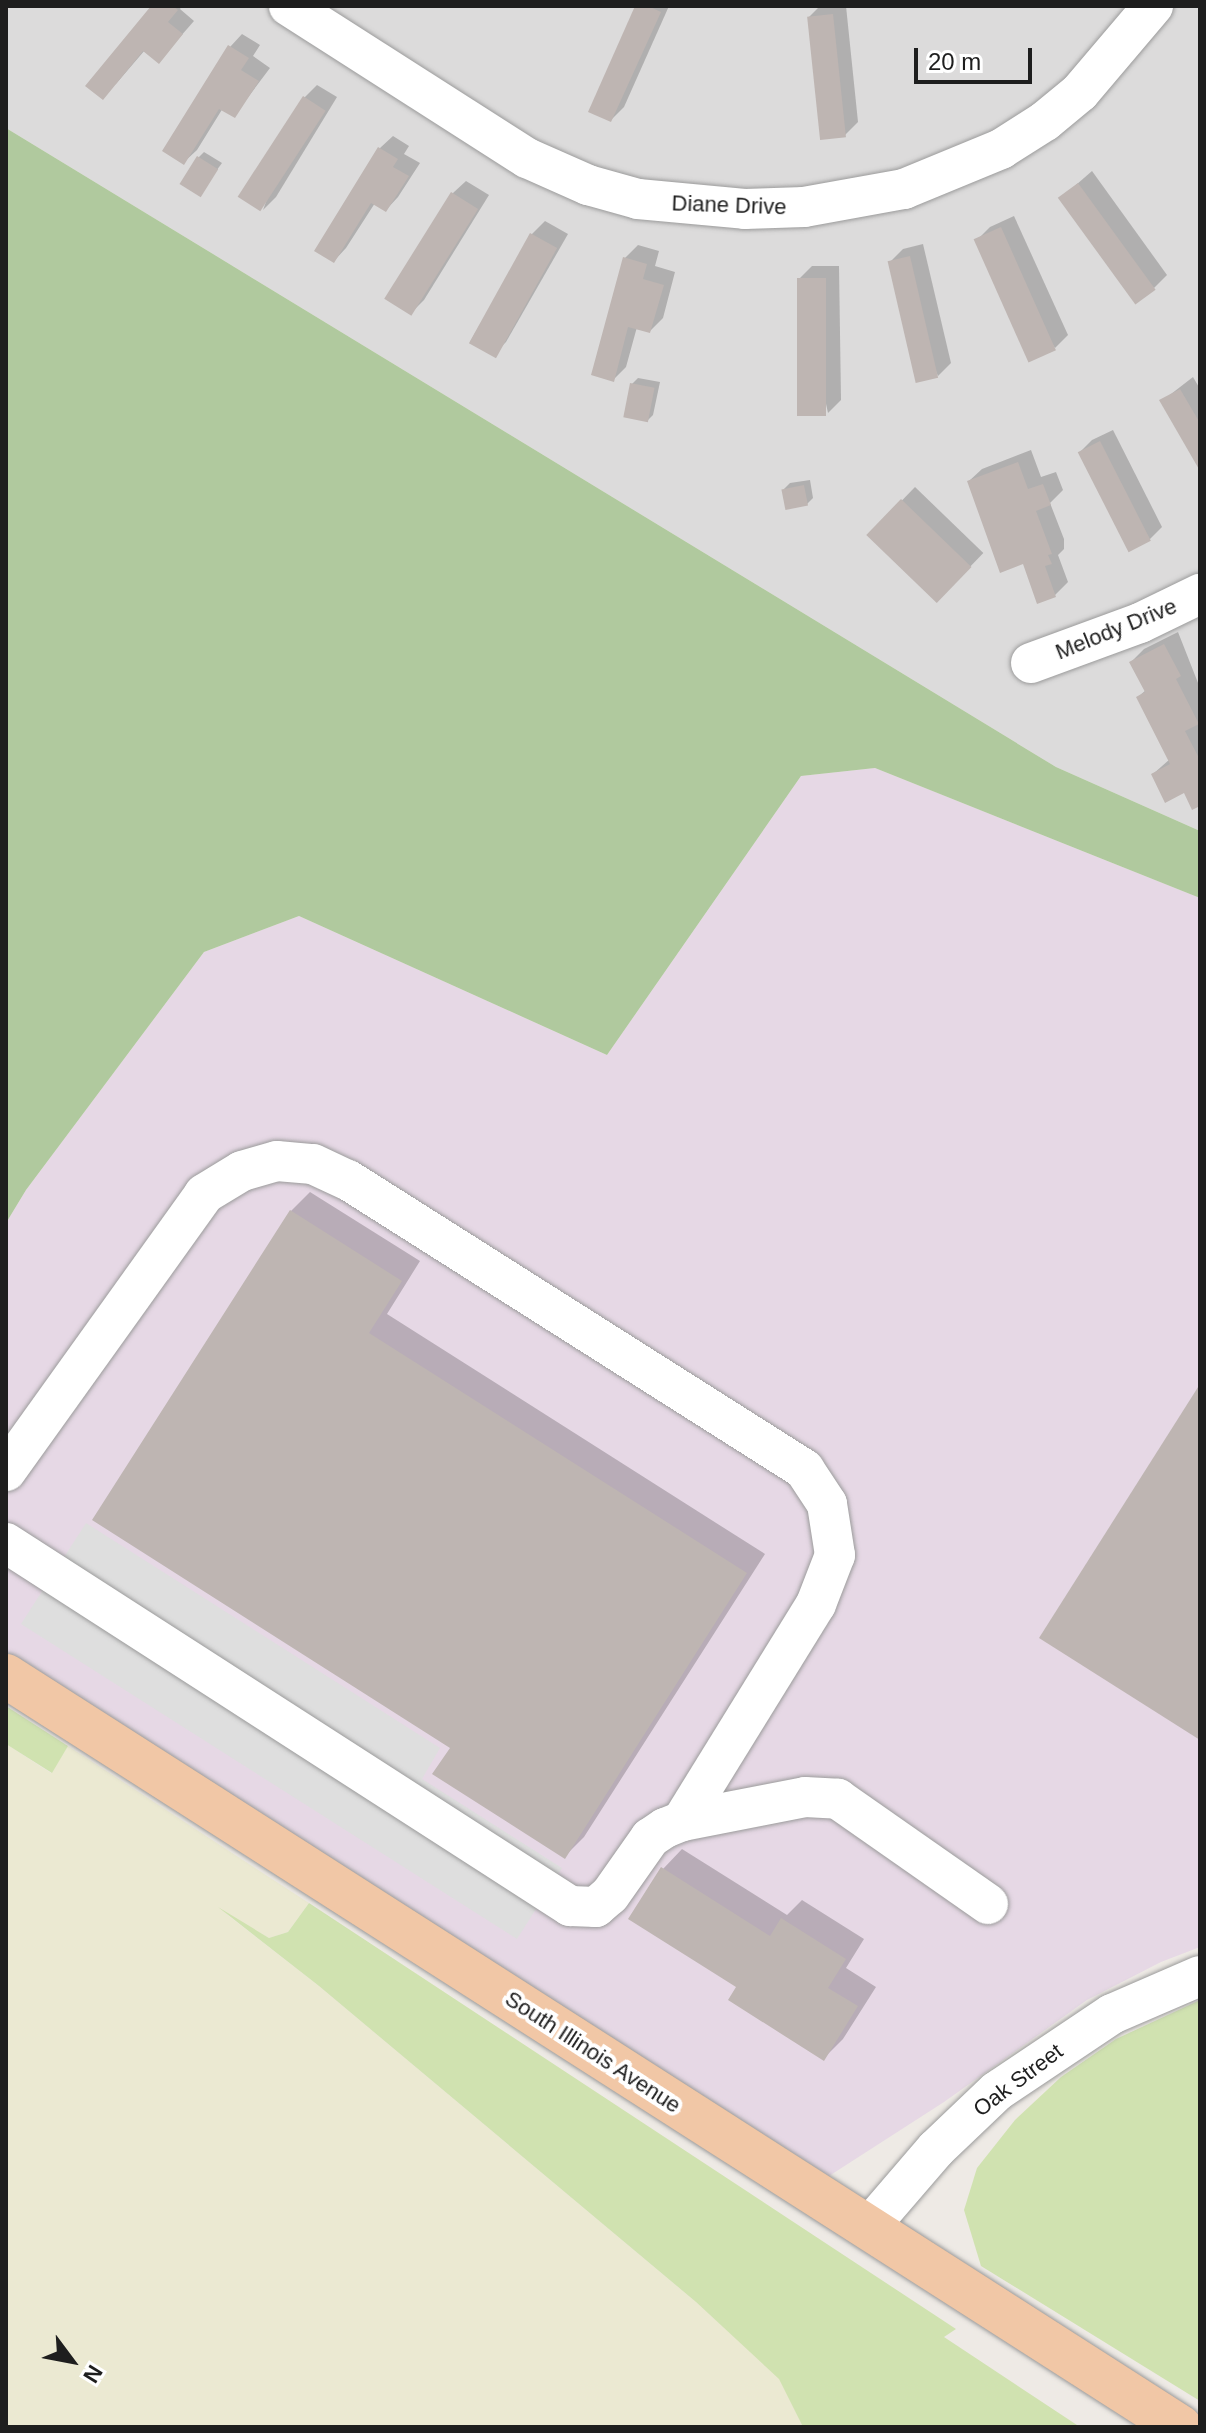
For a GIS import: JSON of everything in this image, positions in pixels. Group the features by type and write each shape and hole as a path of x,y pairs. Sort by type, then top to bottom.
{"main road":[{"name":"South Illinois Avenue","path":"6,1676 1180,2427"}],"street":[{"name":"Diane Drive","path":"289,6 527,158 588,185 638,199 745,209 820,205 904,189 1001,149 1045,121 1080,92 1153,6"},
{"name":"Melody Drive","path":"1031,663 1140,623 1200,594"},
{"path":"6,1471 204,1194 242,1171 277,1161 313,1164 348,1180 804,1469 827,1504 835,1555 816,1604 682,1821"},
{"path":"6,1543 570,1906 596,1907 610,1895 650,1838 682,1821 805,1797 838,1799 988,1904"},
{"name":"Oak Street","path":"868,2228 936,2149 997,2091 1112,2014 1200,1976"}],"shaded area":[{"path":"6,6 1200,6 1200,831 1056,767 6,128"},
{"path":"875,768 1200,898 1200,1947 1161,1962 1087,2000 944,2102 829,2176 6,1651 6,1223 26,1190 204,952 299,916 607,1055 801,776"},
{"path":"86,1523 440,1748 422,1779 562,1868 517,1939 21,1624"},
{"path":"6,1744 51,1773 68,1746 309,1903 288,1932 269,1938 225,1913 319,1986 696,2302 780,2379 803,2427 6,2427"}],"green space":[{"path":"6,128 1056,767 1200,831 1200,898 875,768 801,776 607,1055 299,916 204,952 26,1190 6,1223"},
{"path":"6,1706 68,1746 52,1773 6,1744"},
{"path":"309,1903 956,2329 944,2337 1080,2427 803,2427 779,2379 696,2302 319,1986 218,1907 269,1938 288,1932"},
{"path":"1200,2000 1200,2401 981,2266 964,2210 977,2168 1015,2120 1061,2077 1116,2039"}],"building":[{"path":"151,6 173,6 178,10 168,22 183,34 159,64 143,51 103,100 85,86"},
{"path":"635,6 648,6 661,12 611,122 588,112"},
{"path":"833,14 846,137 820,140 807,17"},
{"path":"228,45 249,58 241,70 259,81 235,118 219,109 184,165 162,151"},
{"path":"303,96 326,111 260,211 238,197"},
{"path":"378,147 398,159 393,167 409,176 386,212 371,203 334,263 314,251"},
{"path":"197,156 218,169 201,197 180,184"},
{"path":"1078,183 1156,290 1135,304 1058,198"},
{"path":"451,192 478,209 411,316 384,299"},
{"path":"1001,227 1056,350 1029,363 974,239"},
{"path":"530,233 557,248 496,358 469,343"},
{"path":"910,256 938,378 916,383 888,261"},
{"path":"623,257 647,264 643,279 664,285 650,333 628,327 614,382 591,375"},
{"path":"797,278 826,278 826,416 797,416"},
{"path":"630,383 655,388 648,422 623,417"},
{"path":"1180,389 1200,423 1200,471 1159,400"},
{"path":"1100,441 1151,541 1129,552 1078,452"},
{"path":"1018,462 1028,489 1043,484 1051,505 1036,511 1052,554 1048,555 1052,564 1045,566 1056,597 1037,604 1023,564 1000,573 967,481"},
{"path":"804,485 808,506 785,510 781,489"},
{"path":"901,499 971,567 937,603 866,535"},
{"path":"1164,644 1181,676 1176,679 1199,724 1185,731 1200,760 1200,806 1192,810 1184,793 1165,803 1151,774 1170,764 1136,697 1145,692 1129,662"},
{"path":"290,1210 402,1281 369,1333 747,1573 565,1859 432,1774 450,1748 92,1520"},
{"path":"1200,1384 1200,1740 1039,1638"},
{"path":"661,1867 770,1936 781,1918 846,1959 828,1988 858,2006 824,2061 728,2000 736,1987 628,1919"}]}
